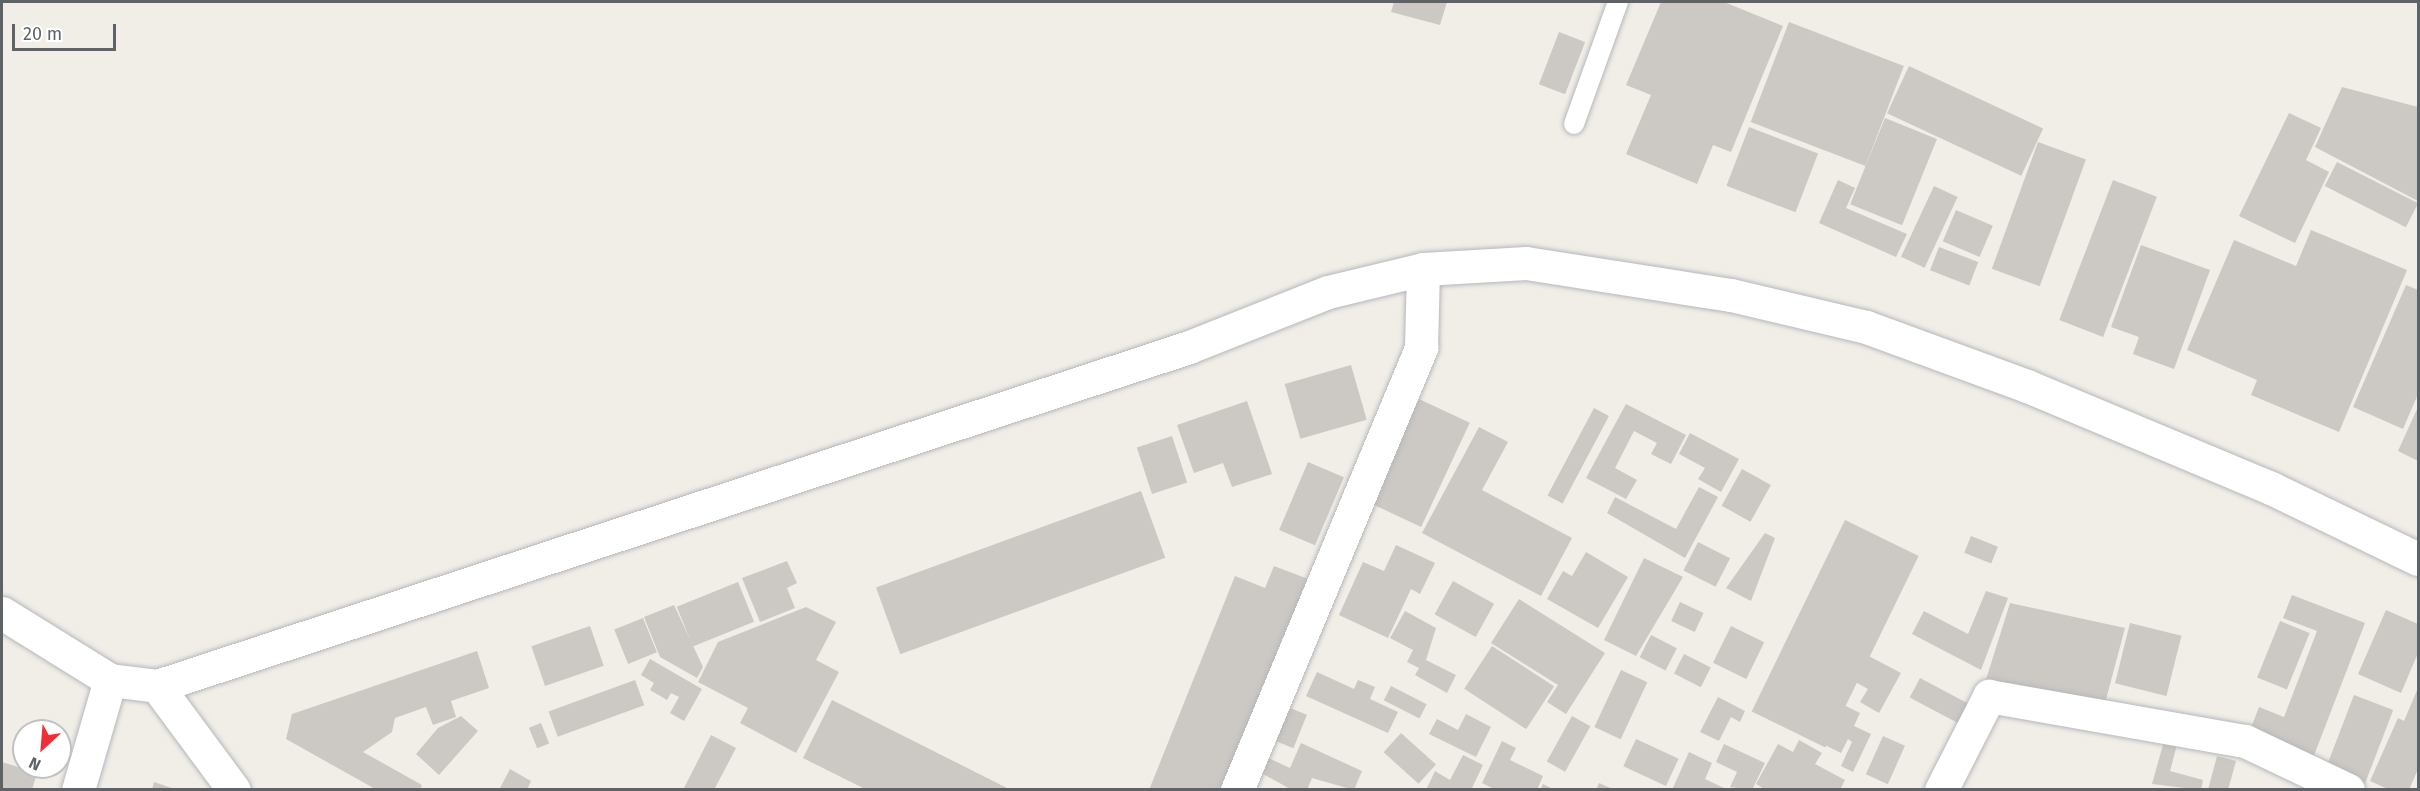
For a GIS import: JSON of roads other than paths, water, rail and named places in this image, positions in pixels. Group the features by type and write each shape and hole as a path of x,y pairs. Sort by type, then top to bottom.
{"main road":[{"path":"2,613 110,680 157,686 1189,347 1328,292 1423,269 1526,263 1731,295 1866,327 2027,386 2260,483 2418,559"},
{"path":"1237,789 1421,348 1423,269"},
{"path":"78,789 110,680"},
{"path":"157,686 234,789"},
{"path":"1941,789 1989,696 2245,741 2348,789"}],"lane":[{"path":"1574,124 1618,2"}]}
